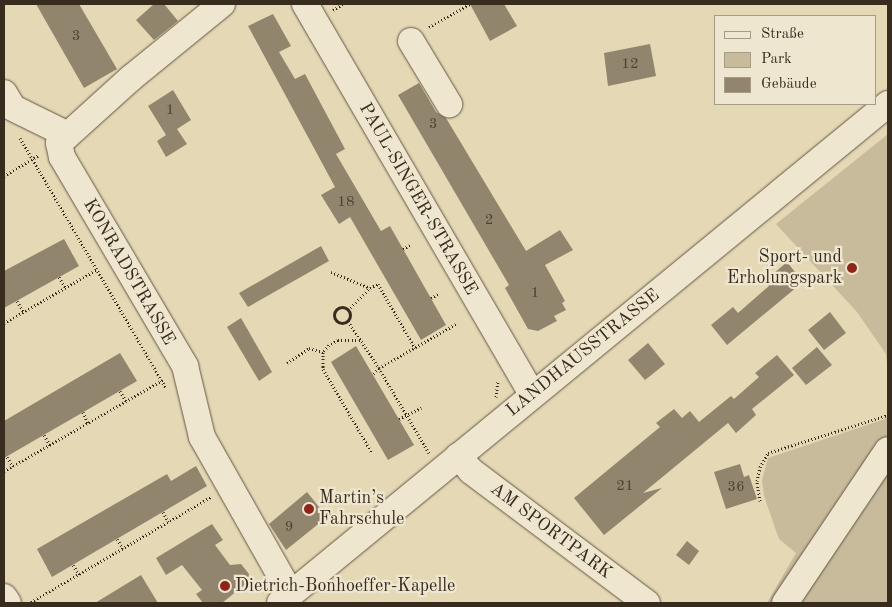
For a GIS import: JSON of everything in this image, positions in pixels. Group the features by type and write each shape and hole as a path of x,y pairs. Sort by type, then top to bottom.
{"street":[{"path":"4,93 13,108 62,138 222,4"},
{"name":"PAUL-SINGER-STRASSE","path":"305,4 532,394"},
{"path":"415,37 449,104"},
{"name":"LANDHAUSSTRASSE","path":"286,598 532,394 888,104"},
{"name":"KONRADSTRASSE","path":"62,138 62,157 185,366 202,437 286,598"},
{"path":"785,603 888,450"},
{"name":"AM SPORTPARK","path":"458,456 471,471 647,603"},
{"path":"4,597 8,603"}],"path":[{"path":"330,11 343,4"},
{"path":"415,37 470,4"},
{"path":"15,132 171,398"},
{"path":"4,176 62,138"},
{"path":"403,249 412,244"},
{"path":"4,323 120,256"},
{"path":"331,272 370,288"},
{"path":"59,276 66,288"},
{"path":"414,348 378,284 370,288 348,310 348,321 379,368 431,456"},
{"path":"431,298 440,293"},
{"path":"17,301 24,312"},
{"path":"348,310 338,308 334,315 337,322 348,321"},
{"path":"373,374 379,368 458,323"},
{"path":"323,352 338,340 360,340"},
{"path":"287,363 309,348 323,352"},
{"path":"323,352 323,369 372,453"},
{"path":"4,471 185,366"},
{"path":"120,391 126,401"},
{"path":"399,419 421,408"},
{"path":"83,412 88,423"},
{"path":"760,501 757,481 760,467 768,453 888,415"},
{"path":"44,435 50,444"},
{"path":"7,457 13,466"},
{"path":"29,603 229,487"},
{"path":"163,512 168,522"},
{"path":"117,539 123,548"},
{"path":"73,565 78,574"}],"green space":[{"name":"Sport- und Erholungspark","path":"888,134 888,372 886,354 857,312 776,224"},
{"path":"888,415 888,603 767,603 796,553 779,539 764,496 762,480 768,458 885,419"}],"building":[{"path":"36,4 79,4 117,69 84,88"},
{"path":"154,4 164,4 178,21 154,40 136,20"},
{"path":"470,4 504,4 517,26 490,41"},
{"path":"273,14 291,46 279,52 295,79 305,74 345,149 336,154 381,231 390,226 446,325 421,340 350,217 339,224 321,195 335,187 248,26"},
{"path":"650,44 656,76 608,86 604,53"},
{"path":"419,83 436,112 446,118 526,251 560,230 573,250 545,265 565,301 562,303 566,310 554,316 557,321 538,331 528,329 505,288 509,285 398,95"},
{"path":"173,90 191,120 177,129 187,144 166,157 157,141 166,135 148,106"},
{"path":"64,239 79,266 4,308 4,271"},
{"path":"321,246 329,261 248,307 239,293"},
{"path":"787,262 803,282 727,345 711,325 733,307 738,313 769,286 765,281"},
{"path":"830,312 846,333 824,350 808,330"},
{"path":"241,318 272,372 259,381 227,327"},
{"path":"648,343 665,364 645,380 628,360"},
{"path":"356,346 414,445 388,460 331,362"},
{"path":"817,347 832,365 806,385 792,368"},
{"path":"120,353 137,381 4,458 4,421"},
{"path":"777,355 794,375 752,409 756,415 736,433 728,423 643,493 662,488 604,535 574,498 660,427 656,423 674,409 682,418 690,411 699,422 731,396 734,399 759,377 755,373"},
{"path":"740,464 744,477 749,475 757,499 726,509 714,472"},
{"path":"196,466 207,486 52,577 37,549 167,474 171,481"},
{"path":"307,492 327,517 286,550 269,524"},
{"path":"212,524 223,540 215,545 230,565 241,564 249,574 247,583 222,603 203,603 196,594 202,590 182,565 166,575 156,558"},
{"path":"687,541 699,551 689,565 676,555"},
{"path":"141,575 158,603 95,603"}],"place":[{"name":"Sport- und Erholungspark","path":"852,268"},
{"name":"Martin’s Fahrschule","path":"309,509"},
{"name":"Dietrich-Bonhoeffer-Kapelle","path":"225,586"}]}
